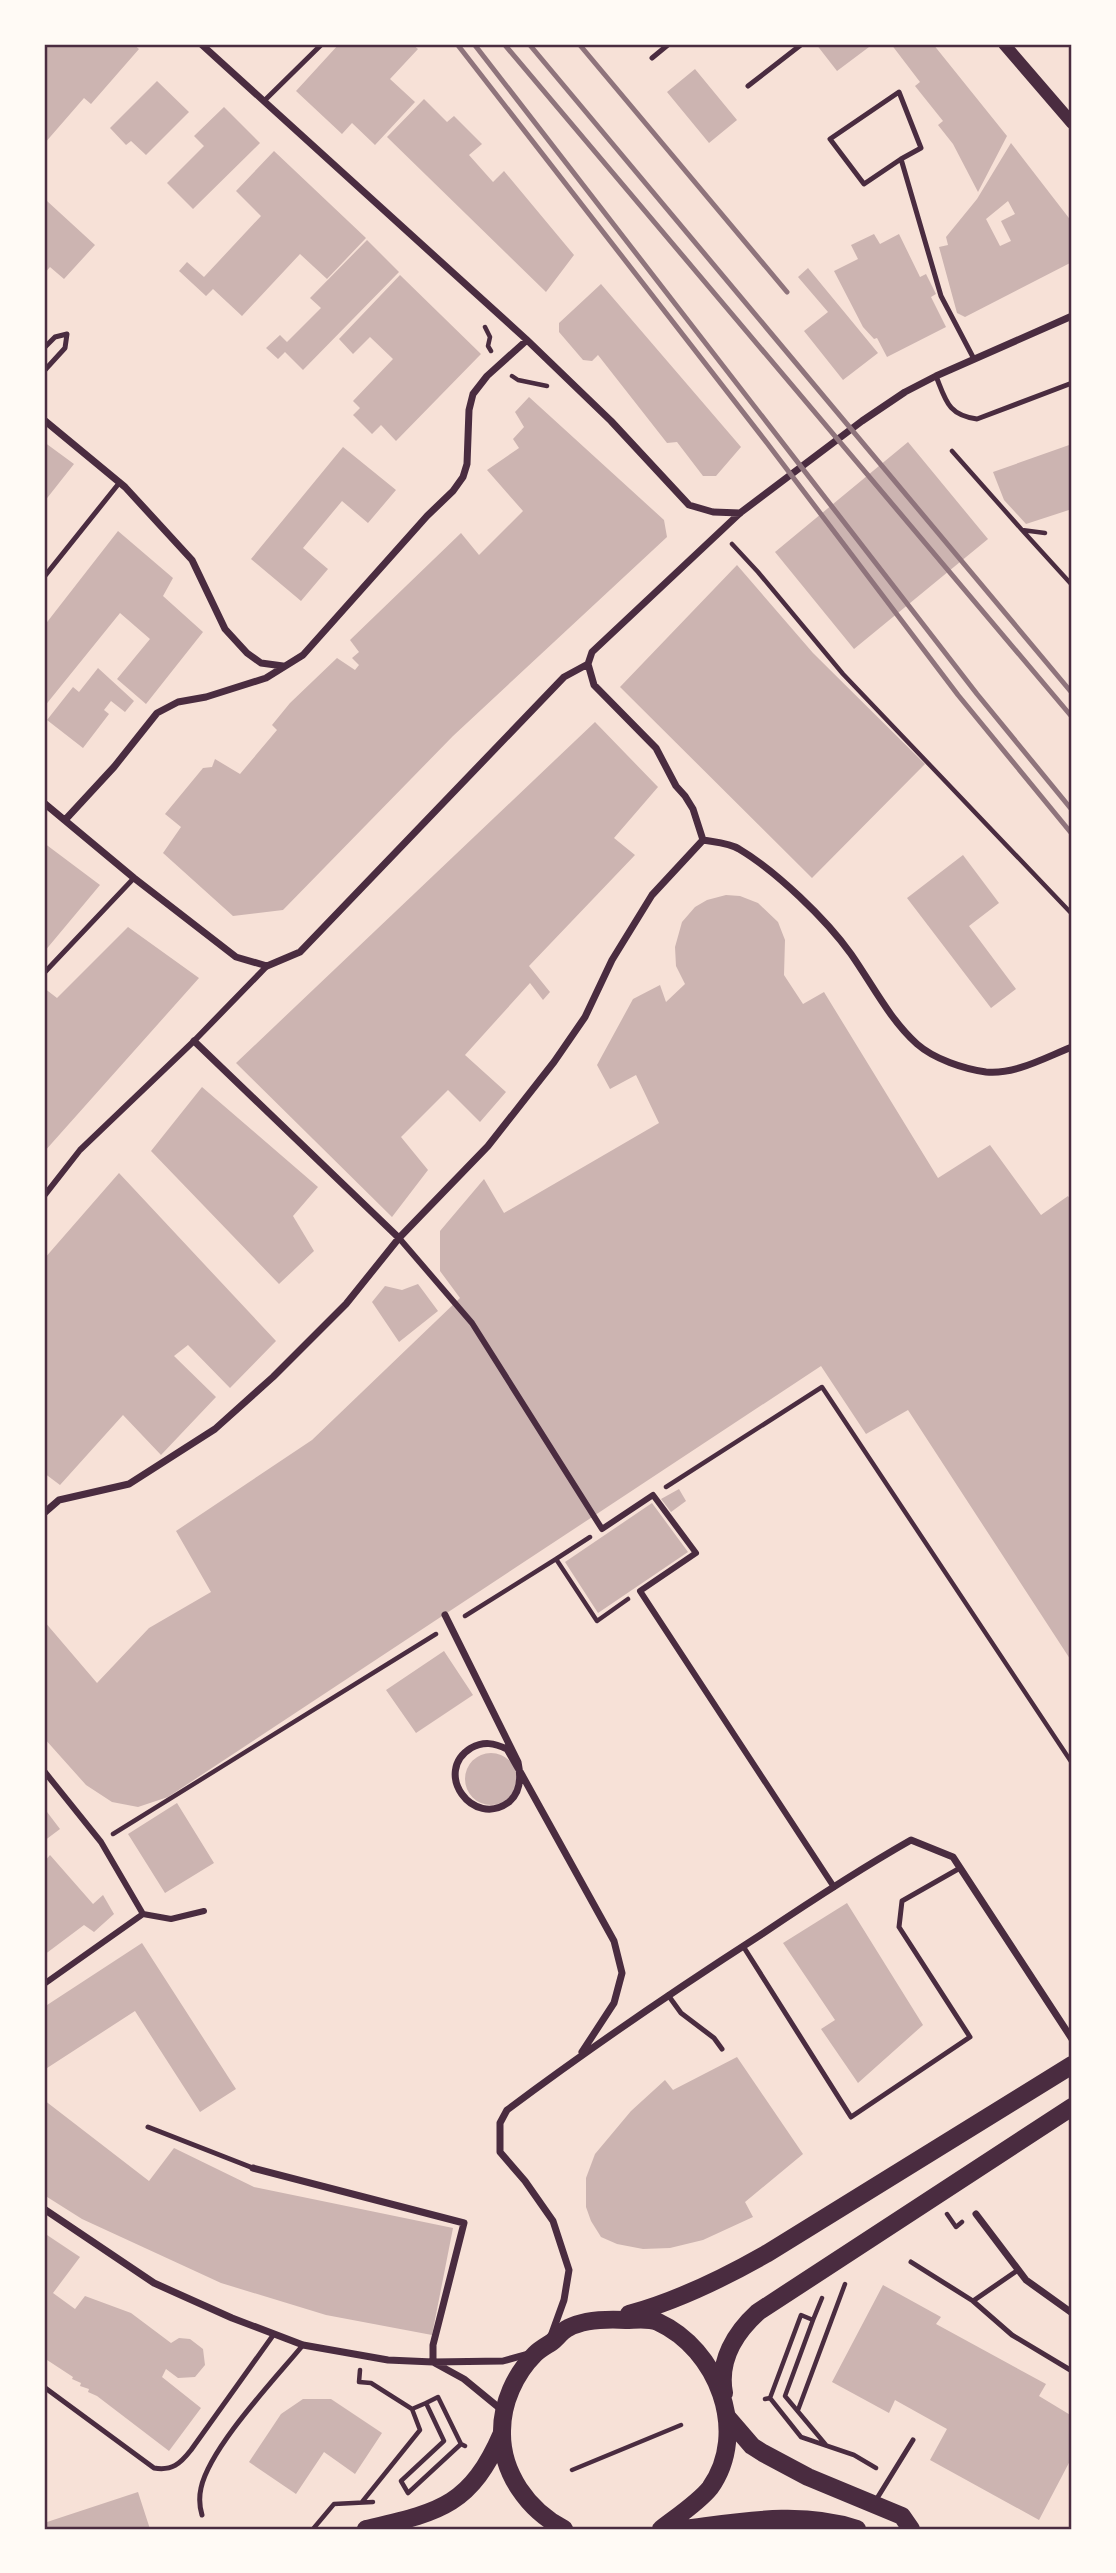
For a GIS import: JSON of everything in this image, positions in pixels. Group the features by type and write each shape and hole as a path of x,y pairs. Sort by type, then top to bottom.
{"main road":[{"path":"612,2319 664,2304 744,2267 1072,2065"},
{"path":"661,2529 709,2489 726,2454 723,2368 729,2350 744,2325 758,2312 1072,2107"},
{"path":"564,2529 549,2521 522,2494 509,2470 502,2433 504,2411 517,2376 542,2348 568,2328 612,2319 655,2320 689,2342 717,2383 726,2411 752,2446 808,2477 902,2516 911,2529"},
{"path":"366,2529 413,2519 447,2504 466,2489 489,2461 502,2433"},
{"path":"683,2529 804,2517 854,2529"}],"street":[{"path":"201,44 527,340 611,421 689,505 713,512 740,513"},
{"path":"1004,44 1072,123"},
{"path":"703,840 693,809 676,786 656,748 594,685 588,664 592,652 740,513 862,421 905,392 936,376 1072,316"},
{"path":"65,820 114,767 157,713 178,702 266,678 303,656 463,477 467,464 469,410 473,394 487,376 527,340"},
{"path":"44,420 120,482 192,560 225,629 247,653 261,663 283,666"},
{"path":"44,1196 80,1150 194,1041 267,966 300,952 565,677 588,664"},
{"path":"44,803 134,878 236,957 267,966"},
{"path":"703,840 737,847 784,884 850,952 876,993 918,1045 935,1055 987,1072 1010,1070 1072,1047"},
{"path":"44,1513 59,1500 128,1485 215,1429 273,1377 346,1304 399,1238 488,1146 554,1062 585,1017 612,960 652,895 703,840"},
{"path":"194,1041 399,1238 472,1324 603,1529 653,1495 696,1553 640,1591 834,1887"},
{"path":"445,1615 518,1762 521,1774 518,1789 512,1799 497,1808 484,1809 472,1805 461,1796 455,1773 456,1765 464,1753 478,1744 489,1743 507,1749 517,1766 522,1774 614,1941 622,1973 614,2003 580,2056"},
{"path":"44,1771 101,1842 143,1914"},
{"path":"44,2209 154,2283 303,2345 388,2360 503,2361 542,2348 564,2300 569,2270 553,2221 526,2181 500,2152 500,2123 507,2110 667,1995 911,1840 953,1857 1072,2039"},
{"path":"44,1984 143,1914 171,1919 204,1912"},
{"path":"253,2168 464,2222 433,2345 433,2362"},
{"path":"976,2214 1026,2280 1072,2313"},
{"path":"433,2362 464,2379 504,2411"}],"lane":[{"path":"264,101 322,44"},
{"path":"652,58 669,44"},
{"path":"748,86 802,44"},
{"path":"899,92 921,148 901,159 864,184 830,139 899,92"},
{"path":"901,159 941,296 974,359"},
{"path":"44,348 55,337 67,334 65,348 44,371"},
{"path":"936,376 947,404 954,412 962,417 977,419 1072,383"},
{"path":"44,578 120,482"},
{"path":"44,973 134,878"},
{"path":"743,1946 851,2117 970,2037 899,1927 902,1901 960,1868"},
{"path":"667,1995 681,2013 714,2038 722,2049"},
{"path":"148,2127 253,2168"},
{"path":"911,2262 973,2301 1012,2335 1072,2371"},
{"path":"973,2301 1018,2270"},
{"path":"44,2387 154,2468 171,2468 191,2451 274,2334"},
{"path":"202,2515 199,2503 201,2487 216,2455 303,2345"},
{"path":"874,2504 913,2440"}],"path":[{"path":"510,374 518,380 552,387"},
{"path":"952,451 1072,585"},
{"path":"1022,530 1045,533"},
{"path":"744,558 843,674 1072,914"},
{"path":"653,1495 822,1387 1072,1763"},
{"path":"464,1617 603,1529"},
{"path":"556,1559 597,1622 640,1591"},
{"path":"101,1842 437,1634"},
{"path":"798,2411 847,2277"},
{"path":"824,2293 785,2396 826,2445"},
{"path":"813,2320 801,2315 768,2398 801,2437 854,2455 891,2476"},
{"path":"359,2382 371,2383 412,2409 420,2430 362,2502"},
{"path":"412,2409 438,2397 463,2445 408,2493 401,2481 444,2441 426,2403"},
{"path":"572,2470 681,2425"},
{"path":"313,2529 334,2504 377,2501"}],"building":[{"path":"44,44 133,44 139,49 91,104 84,98 44,144"},
{"path":"339,44 412,44 418,49 390,79 415,102 375,145 352,123 342,134 296,91"},
{"path":"816,44 873,44 837,71"},
{"path":"891,44 933,44 1007,136 978,192 953,144 938,125 943,121 915,86 920,82"},
{"path":"695,69 737,120 709,143 667,92"},
{"path":"157,81 189,112 146,155 131,141 126,145 110,128"},
{"path":"424,99 447,122 454,116 482,144 469,155 493,182 504,171 574,255 546,292 387,137"},
{"path":"224,107 260,143 193,209 167,183 204,146 194,136"},
{"path":"1011,143 1072,222 1072,262 965,317 957,313 939,247 948,245 946,237 977,199","holes":["1008,201 1015,214 1001,221 1011,241 1000,246 986,219"]},
{"path":"274,151 366,238 327,279 300,254 242,316 213,289 206,296 179,271 187,262 204,277 261,216 236,191"},
{"path":"47,201 95,245 64,279 50,267 44,274 44,205"},
{"path":"874,234 880,244 899,234 920,277 926,274 936,294 931,297 946,327 887,357 877,338 874,339 863,327 834,271 858,259 851,245"},
{"path":"367,240 399,272 303,370 285,352 278,359 266,348 280,335 287,342 321,308 310,298"},
{"path":"808,268 878,353 843,380 804,331 828,312 798,277"},
{"path":"400,275 481,354 396,441 381,425 372,434 353,415 360,408 353,401 393,359 370,337 353,354 339,339"},
{"path":"601,284 741,447 716,476 703,476 677,442 667,443 598,355 592,361 583,360 559,332 559,323"},
{"path":"529,397 664,520 667,537 453,736 283,910 233,916 163,853 181,827 165,814 203,768 212,767 215,759 240,774 277,730 272,725 290,703 337,658 355,670 359,665 352,658 359,652 350,640 461,533 479,555 523,511 487,470 519,448 513,439 524,427 515,412"},
{"path":"44,442 74,464 44,502"},
{"path":"908,442 988,539 854,649 775,552"},
{"path":"1072,444 1072,509 1026,524 1004,500 993,472"},
{"path":"343,447 396,490 368,523 342,501 303,548 328,569 301,601 251,559"},
{"path":"118,531 173,578 163,596 203,632 146,704 117,679 150,639 120,613 44,707 44,626"},
{"path":"737,565 813,653 925,764 812,878 620,687"},
{"path":"98,668 134,701 125,712 111,701 104,710 109,714 83,748 47,720 73,687 79,692"},
{"path":"595,722 658,787 614,838 635,855 529,966 550,992 543,1000 530,983 465,1055 506,1092 480,1122 448,1090 401,1137 428,1170 392,1217 236,1063"},
{"path":"44,843 100,885 44,952"},
{"path":"963,855 999,903 969,926 1016,989 991,1008 907,898"},
{"path":"726,895 740,896 758,903 778,922 785,940 784,975 803,1004 824,992 938,1178 990,1145 1041,1215 1068,1196 1072,1202 1072,1662 908,1410 866,1434 821,1366 168,1797 138,1807 112,1802 86,1785 44,1738 44,1621 97,1683 149,1628 211,1592 176,1531 312,1440 460,1298 440,1271 440,1231 484,1179 504,1213 659,1123 636,1075 610,1089 597,1065 633,999 660,985 666,1002 685,984 676,966 675,947 682,922 695,907 707,900"},
{"path":"128,927 199,978 44,1152 44,988 57,998"},
{"path":"202,1087 318,1187 293,1216 314,1251 279,1284 151,1151"},
{"path":"119,1173 276,1341 230,1388 188,1345 174,1356 216,1397 161,1455 123,1415 60,1485 44,1473 44,1259"},
{"path":"418,1284 438,1311 399,1342 372,1302 385,1286 402,1290"},
{"path":"679,1489 686,1501 671,1512 661,1499"},
{"path":"652,1503 688,1552 598,1613 565,1562"},
{"path":"444,1651 473,1695 416,1733 386,1690"},
{"path":"491,1753 501,1755 509,1761 515,1769 515,1789 509,1797 501,1803 491,1805 481,1803 473,1797 467,1789 465,1779 467,1769 473,1761 481,1755"},
{"path":"177,1803 214,1863 165,1893 128,1834"},
{"path":"44,1808 60,1829 44,1841"},
{"path":"50,1855 93,1904 103,1895 114,1914 94,1932 84,1925 44,1955 44,1862"},
{"path":"847,1903 923,2025 858,2083 821,2029 835,2020 783,1943"},
{"path":"142,1943 236,2089 200,2112 135,2011 44,2070 44,2007"},
{"path":"737,2057 803,2154 745,2202 753,2217 703,2240 670,2248 643,2249 617,2244 601,2237 586,2207 586,2178 595,2154 631,2111 665,2080 673,2090"},
{"path":"44,2100 149,2181 174,2148 254,2187 453,2228 432,2335 326,2315 221,2283 82,2219 44,2195"},
{"path":"44,2233 80,2257 53,2293 75,2309 85,2296 131,2313 171,2343 179,2338 190,2339 203,2349 205,2365 195,2377 178,2378 166,2369 162,2377 201,2408 169,2451 44,2358"},
{"path":"883,2285 941,2317 936,2324 1046,2384 1039,2396 1072,2416 1072,2457 1039,2520 930,2460 947,2429 895,2400 889,2413 832,2382"},
{"path":"303,2399 331,2399 382,2433 355,2474 324,2452 296,2494 249,2462 281,2414"},
{"path":"138,2492 150,2529 44,2529 44,2523"}],"railway":[{"path":"457,44 767,443 958,695 1072,834"},
{"path":"474,44 977,694 1072,810"},
{"path":"504,44 1072,717"},
{"path":"529,44 1072,693"},
{"path":"579,44 787,292"}]}
